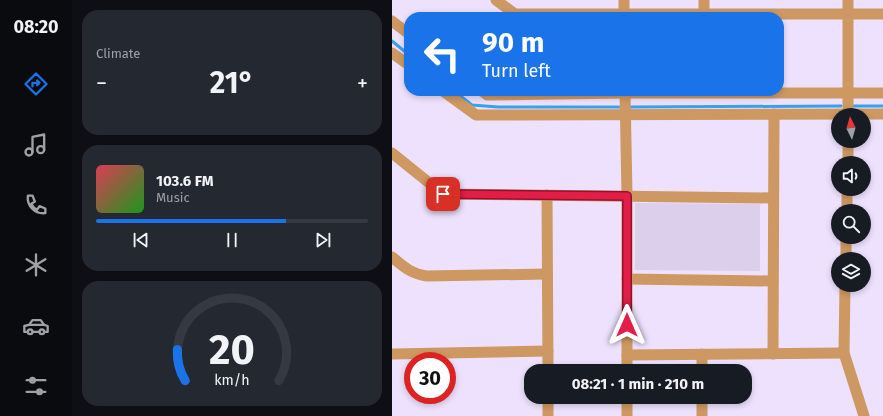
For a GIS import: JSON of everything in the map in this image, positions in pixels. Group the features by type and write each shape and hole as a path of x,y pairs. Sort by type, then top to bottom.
{"street":[{"path":"496,0 512,12"},
{"path":"624,0 624,12"},
{"path":"704,0 704,12"},
{"path":"848,0 848,108"},
{"path":"784,14 883,14"},
{"path":"392,21 404,30"},
{"path":"393,54 404,62"},
{"path":"784,93 883,94"},
{"path":"450,96 476,115 831,115"},
{"path":"625,96 627,196 627,364"},
{"path":"773,354 774,114"},
{"path":"871,114 883,114"},
{"path":"392,153 443,194 773,198"},
{"path":"547,195 548,364"},
{"path":"392,257 417,275 547,274"},
{"path":"627,279 773,281"},
{"path":"845,292 844,353 864,416"},
{"path":"392,354 548,351"},
{"path":"627,355 844,353"},
{"path":"702,354 702,364"},
{"path":"548,404 548,416"},
{"path":"627,404 627,416"},
{"path":"702,404 702,416"}],"shaded area":[{"path":"635,203 760,204 760,271 635,270"}],"waterway":[{"path":"392,41 404,51"},
{"path":"460,96 472,105 498,107 619,107"},
{"path":"631,107 841,106"},
{"path":"854,106 883,106"}],"route":[{"path":"443,194 627,196 627,325"}]}
